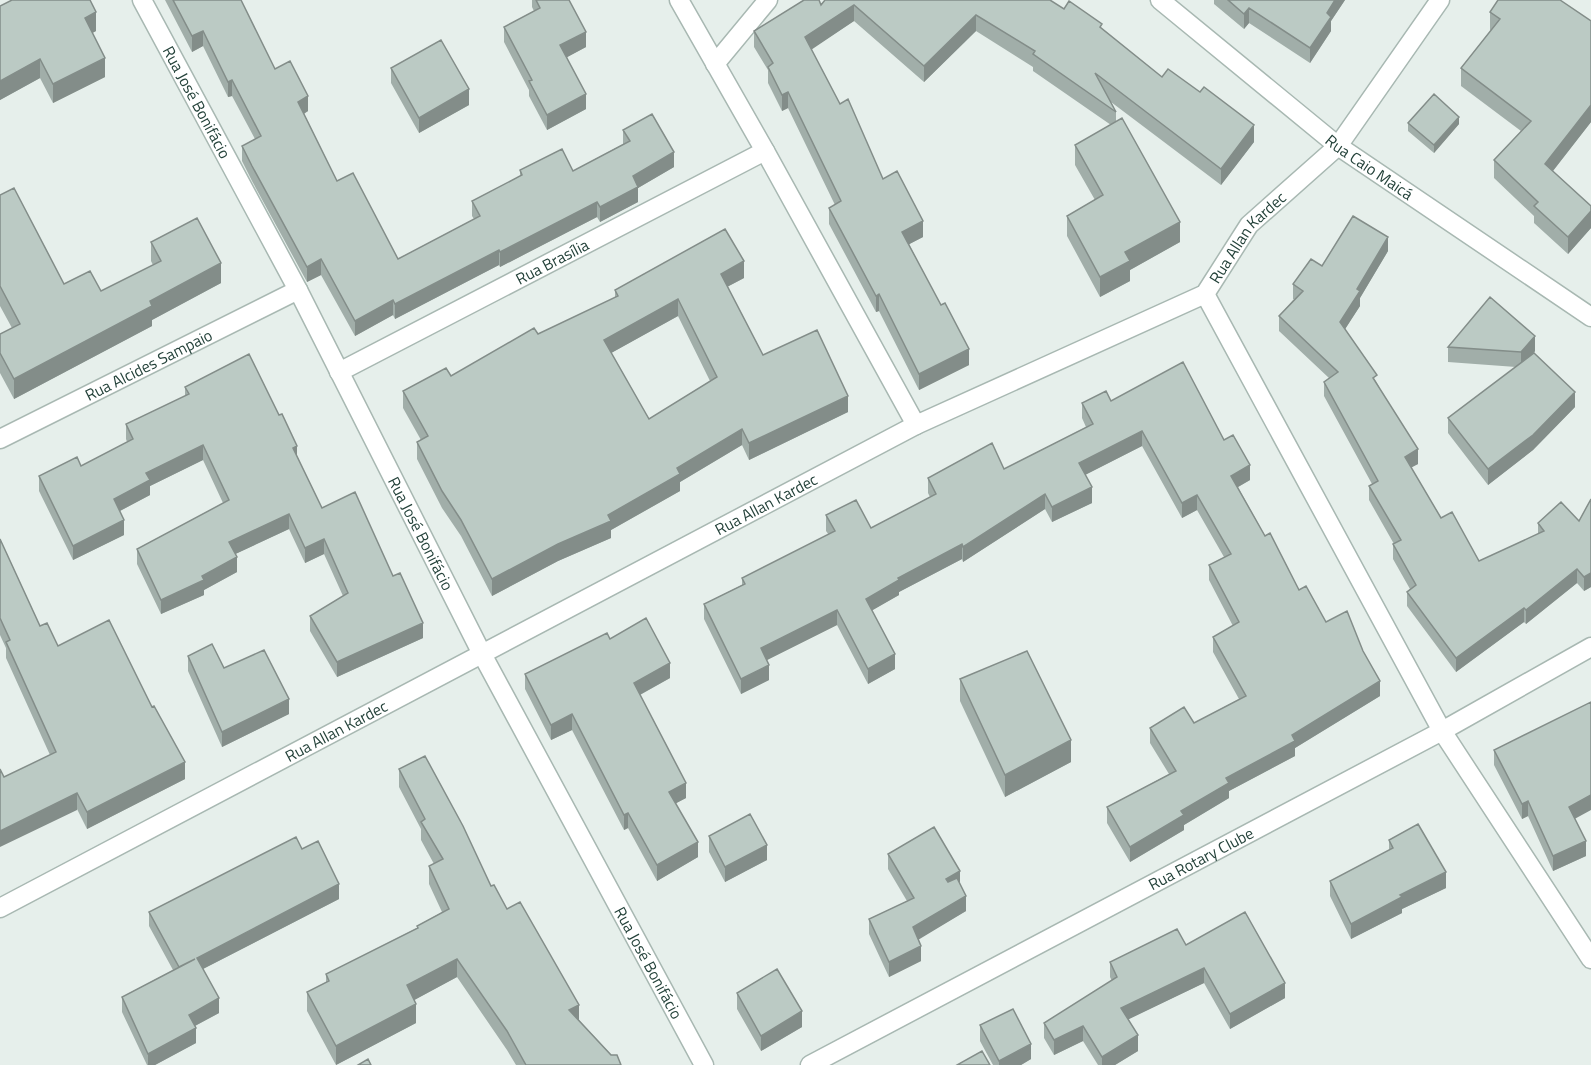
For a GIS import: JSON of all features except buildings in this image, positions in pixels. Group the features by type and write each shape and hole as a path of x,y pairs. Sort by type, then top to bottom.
{"street":[{"name":"Rua José Bonifácio","path":"141,0 298,290 482,654 704,1065"},
{"path":"679,0 916,425"},
{"path":"715,64 768,0"},
{"name":"Rua Caio Maicá","path":"1160,0 1338,146 1591,317"},
{"name":"Rua Allan Kardec","path":"0,908 916,425 1205,294 1249,225 1338,146 1440,0"},
{"name":"Rua Brasília","path":"339,372 765,151"},
{"name":"Rua Alcides Sampaio","path":"0,439 298,290"},
{"path":"1205,294 1442,731 1591,959"},
{"name":"Rua Rotary Clube","path":"810,1065 1442,731 1591,647"}]}
